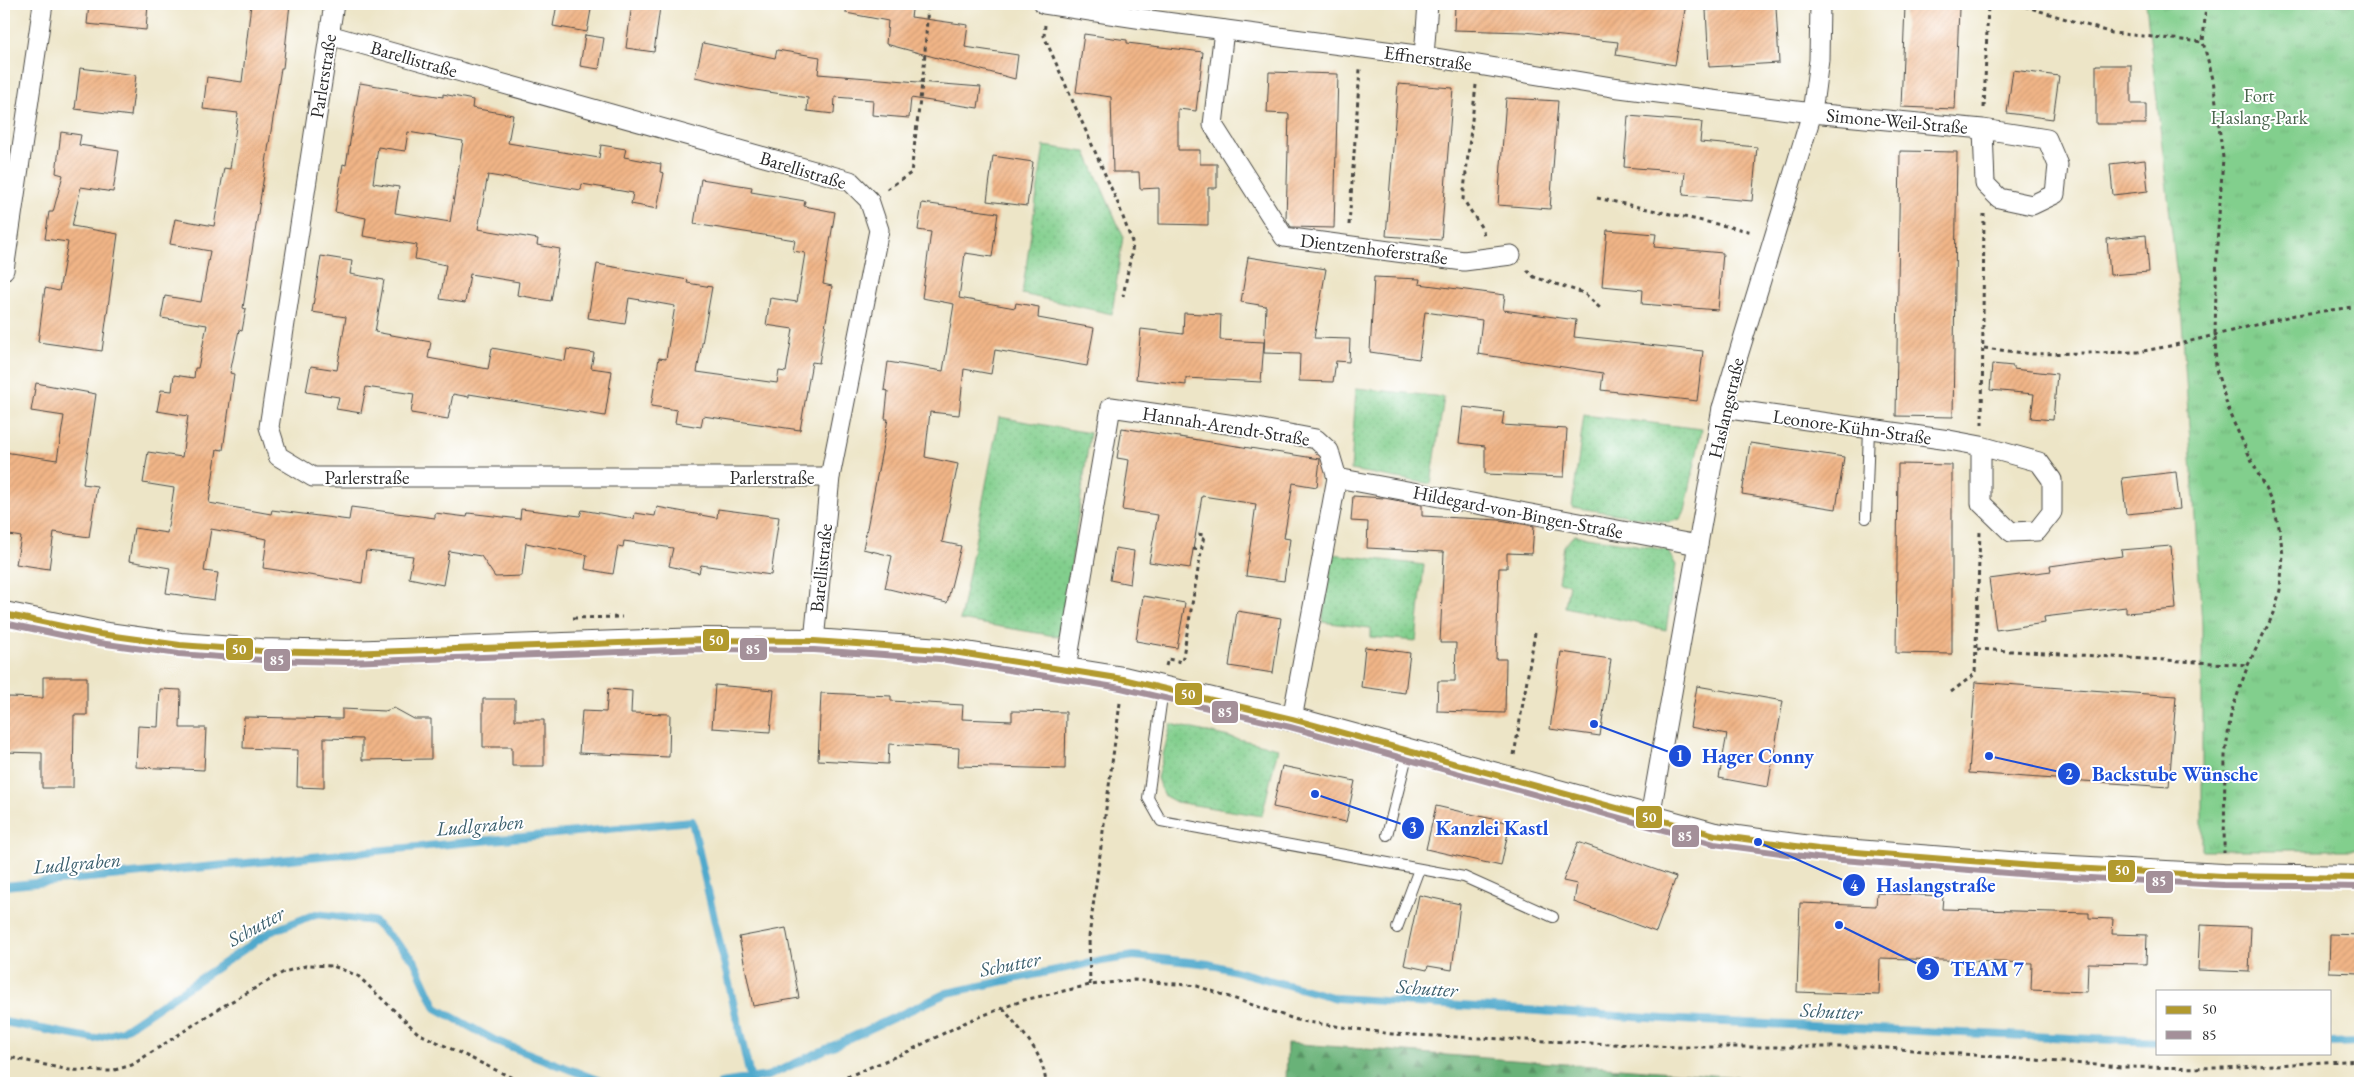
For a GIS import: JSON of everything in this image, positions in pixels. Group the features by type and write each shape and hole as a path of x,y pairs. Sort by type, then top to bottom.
{"street":[{"path":"4,270 43,4"},
{"name":"Parlerstraße","path":"334,4 269,427 278,456 313,477 830,477"},
{"name":"Effnerstraße","path":"1045,4 1361,49 1424,56 1612,87 1812,113"},
{"path":"1424,56 1428,4"},
{"name":"Haslangstraße","path":"1650,818 1722,408 1812,113 1819,60 1820,4"},
{"name":"Dientzenhoferstraße","path":"1224,30 1213,125 1284,237 1464,261 1511,254"},
{"name":"Barellistraße","path":"329,35 850,181 869,200 879,230 830,477 814,641"},
{"name":"Simone-Weil-Straße","path":"1812,113 1983,129 2047,139 2058,165 2055,194 2032,205 1999,198 1985,184 1983,129"},
{"name":"Hannah-Arendt-Straße","path":"1066,669 1111,407 1262,429 1316,439 1329,451 1338,478 1292,719"},
{"name":"Leonore-Kühn-Straße","path":"1722,408 1981,446 2038,462 2052,480 2052,512 2037,531 2012,532 1982,503"},
{"path":"1981,446 1982,503"},
{"name":"Hildegard-von-Bingen-Straße","path":"1338,478 1698,545"},
{"path":"4,614 100,634 180,645 270,651 347,653 652,641 814,641 941,650 1123,679 1164,679 1292,719 1408,752 1715,835 1818,849 2034,866 2223,876 2360,878"}],"lane":[{"path":"1866,518 1869,429"},
{"path":"1164,679 1148,798 1161,821 1464,877 1553,916"},
{"path":"1387,835 1408,752"},
{"path":"1397,928 1419,869"}],"path":[{"path":"869,200 911,173 924,67 928,4"},
{"path":"1045,4 1044,36 1120,206 1133,245 1123,296"},
{"path":"1983,129 1988,4"},
{"path":"2017,4 2112,34 2203,42"},
{"path":"2206,4 2203,42 2213,79 2223,158 2215,334 2216,369 2230,417 2272,502 2279,527 2283,555 2280,590 2274,613 2248,665 2231,713 2225,756 2223,876"},
{"path":"1348,245 1361,49"},
{"path":"1479,65 1463,199 1482,230 1486,258"},
{"path":"1981,446 1984,348 1985,184"},
{"path":"1597,198 1774,236"},
{"path":"1511,254 1534,277 1584,293 1600,308"},
{"path":"1984,348 2032,354 2138,352 2175,345 2295,315 2360,306"},
{"path":"1951,692 1975,674 1982,503"},
{"path":"1164,679 1168,659 1182,662 1204,535 1196,534"},
{"path":"1194,549 1201,550"},
{"path":"1185,600 1192,601"},
{"path":"1183,616 1190,617"},
{"path":"1514,755 1535,633"},
{"path":"1179,635 1186,636"},
{"path":"1977,648 2248,665"},
{"path":"1090,985 1089,937 1123,679"},
{"path":"4,1056 69,1070 111,1071 132,1065 218,1009 284,972 309,965 333,966 358,976 418,1032 523,1083"},
{"path":"832,1083 909,1051 968,1021 1024,1000 1090,985 1134,980 1197,986 1300,1021 1392,1034 1678,1046 1875,1047 2122,1067 2223,1068 2360,1060"},
{"path":"1003,1008 1038,1051 1044,1067 1046,1083"}],"green space":[{"name":"Fort Haslang-Park","path":"2146,4 2360,4 2360,850 2202,850 2202,624 2182,321"},
{"path":"1044,146 1086,152 1123,236 1112,314 1022,294"},
{"path":"1356,388 1444,397 1431,484 1351,470"},
{"path":"1584,415 1702,429 1685,511 1680,519 1668,522 1572,507"},
{"path":"999,417 1090,433 1061,637 960,620"},
{"path":"1574,535 1667,550 1676,565 1666,630 1565,607 1569,584 1558,582 1564,546"},
{"path":"1333,554 1424,565 1416,641 1370,637 1370,628 1322,622"},
{"path":"1171,724 1278,748 1262,816 1176,802 1163,795 1157,778"},
{"path":"1287,1043 1738,1077 1736,1083 1286,1083"}],"building":[{"path":"89,4 148,4 146,30 87,24"},
{"path":"251,4 290,4 283,68 281,68 243,308 246,309 242,331 239,330 230,373 234,374 223,450 217,449 209,503 271,514 272,510 349,520 351,507 435,518 435,513 467,517 468,513 520,519 521,509 580,516 582,510 634,519 635,513 655,516 657,507 717,518 718,509 779,517 771,575 701,565 699,573 669,566 673,548 624,541 623,547 618,546 613,574 585,569 587,555 526,543 522,576 495,577 481,556 449,551 443,585 409,578 413,556 366,551 362,583 263,568 267,539 211,529 204,571 218,573 214,600 166,593 170,568 129,561 134,528 167,533 174,488 143,483 148,452 182,457 188,416 157,411 161,390 172,391 174,375 194,378 195,368 198,368 207,325 161,318 165,296 201,302 210,251 170,244 175,219 214,226 224,168 230,169 238,113 203,109 207,77 242,82"},
{"path":"557,4 592,4 587,32 553,26"},
{"path":"632,4 660,7 654,52 626,48"},
{"path":"847,4 913,4 911,17 968,25 965,47 1018,55 1015,79 886,44 888,21 846,13"},
{"path":"1455,4 1686,4 1675,65 1616,55 1618,42 1525,32 1454,30"},
{"path":"1776,6 1779,63 1709,67 1706,10"},
{"path":"1905,6 1959,8 1955,109 1901,107"},
{"path":"1084,34 1127,40 1127,43 1203,52 1196,111 1178,109 1178,150 1200,150 1200,164 1217,164 1217,188 1208,188 1208,225 1159,224 1159,188 1140,189 1139,172 1113,172 1111,97 1076,92"},
{"path":"585,35 604,38 599,69 580,66"},
{"path":"703,43 775,58 777,50 820,57 818,74 981,87 978,108 911,98 909,118 872,115 873,100 835,97 834,114 807,111 808,98 749,89 695,77"},
{"path":"2096,65 2131,65 2131,104 2146,104 2146,124 2096,124"},
{"path":"80,68 136,75 131,116 75,109"},
{"path":"2013,70 2059,76 2053,119 2007,113"},
{"path":"1269,72 1338,74 1334,228 1291,227 1286,219 1289,114 1267,113"},
{"path":"360,83 473,100 472,108 513,115 508,143 599,158 601,145 626,149 624,157 661,164 660,172 664,173 657,209 631,204 633,193 582,184 581,190 488,175 478,229 538,239 537,245 560,249 551,301 517,295 519,282 470,274 465,303 440,299 446,265 415,259 417,245 363,236 366,218 335,212 343,164 346,165","holes":["408,132 463,141 450,222 395,213 399,187 373,183 378,147 405,151"]},
{"path":"1398,84 1453,88 1441,240 1386,236"},
{"path":"1506,98 1558,101 1550,209 1498,205"},
{"path":"1628,116 1702,122 1700,142 1757,147 1752,201 1683,195 1685,172 1624,167"},
{"path":"61,132 81,135 79,145 119,151 113,192 81,187 72,226 118,234 102,351 38,342 45,288 59,291 68,242 45,239 49,212 53,212 63,175 56,173"},
{"path":"1900,151 1957,152 1953,417 1896,416"},
{"path":"993,156 1033,162 1027,206 987,201"},
{"path":"2145,160 2148,191 2113,195 2110,164"},
{"path":"701,179 752,187 751,192 805,201 804,206 835,212 823,284 832,286 819,363 812,362 800,430 703,416 701,427 675,423 677,410 651,406 659,358 666,359 675,306 629,298 625,324 588,318 597,264 688,280 687,283 712,287 697,372 777,383 779,371 786,372 793,329 766,325 770,298 797,302 805,253 793,251 795,240 694,224"},
{"path":"922,203 998,213 992,257 965,253 959,298 1015,308 1016,303 1039,307 1038,318 1094,328 1087,366 995,350 991,374 964,369 959,415 930,412 925,457 958,464 942,542 961,546 947,603 885,588 892,556 863,549 888,419 885,419 888,391 884,390 888,362 943,371 954,304 922,298 931,232 918,230"},
{"path":"1607,230 1656,234 1654,247 1723,253 1718,310 1642,304 1643,290 1602,286"},
{"path":"2146,235 2149,272 2110,275 2107,239"},
{"path":"321,256 352,261 350,274 384,280 375,332 431,342 428,358 488,369 492,348 565,361 567,349 594,353 591,368 612,371 605,416 469,394 469,397 453,394 448,419 411,413 414,394 366,387 361,413 336,409 339,397 306,392 311,366 337,370 346,317 312,312"},
{"path":"1248,257 1326,269 1314,338 1350,339 1349,362 1336,361 1333,382 1299,381 1300,354 1264,353 1266,306 1241,302"},
{"path":"1374,277 1420,279 1419,284 1505,295 1503,310 1576,320 1574,337 1703,351 1697,401 1601,390 1603,373 1478,354 1482,320 1425,312 1419,359 1370,352"},
{"path":"1184,313 1221,315 1220,340 1264,342 1261,382 1186,378 1186,385 1136,379 1141,329 1183,334"},
{"path":"1992,364 2013,366 2013,369 2057,374 2053,420 2031,418 2034,394 1990,390"},
{"path":"36,383 96,394 83,484 97,486 89,537 54,532 49,569 16,564 21,537 4,534 4,452 57,460 64,416 31,411"},
{"path":"1463,407 1504,412 1502,425 1567,429 1564,477 1485,474 1485,446 1459,443"},
{"path":"1122,428 1320,459 1317,487 1293,483 1284,538 1290,539 1284,581 1246,576 1256,504 1202,496 1190,568 1149,562 1158,515 1122,510 1129,460 1117,458"},
{"path":"1750,443 1844,457 1836,509 1742,494"},
{"path":"1898,464 1952,465 1952,654 1896,653"},
{"path":"2176,472 2180,509 2126,514 2122,478"},
{"path":"1353,496 1384,498 1422,505 1422,516 1500,520 1534,526 1532,554 1507,553 1507,568 1499,568 1496,659 1506,659 1505,713 1437,711 1438,681 1455,681 1456,643 1440,643 1444,552 1367,548 1368,522 1351,521"},
{"path":"2171,546 2176,609 2126,613 2126,607 2044,617 2045,623 1996,630 1989,579 2051,571 2050,566 2122,556 2121,550"},
{"path":"1115,548 1134,551 1130,584 1110,580"},
{"path":"1143,596 1185,603 1177,648 1136,641"},
{"path":"1237,611 1281,618 1273,673 1229,666"},
{"path":"1365,647 1410,653 1405,693 1361,687"},
{"path":"1561,652 1611,659 1600,736 1550,729"},
{"path":"43,677 87,677 87,715 74,715 73,788 42,788 42,753 4,752 7,697 43,698"},
{"path":"1975,682 2176,696 2169,787 1969,773"},
{"path":"715,685 774,690 770,732 712,728"},
{"path":"1697,686 1783,701 1768,787 1719,778 1727,734 1690,727"},
{"path":"160,689 181,690 180,728 206,728 204,770 136,767 138,726 158,727"},
{"path":"608,689 632,691 631,713 670,714 669,757 579,753 582,711 606,712"},
{"path":"821,693 891,696 891,701 963,705 962,719 1012,721 1012,711 1066,712 1065,769 958,766 959,748 889,744 888,764 818,760"},
{"path":"483,699 515,699 515,720 544,720 544,766 512,766 512,747 483,747"},
{"path":"394,708 414,719 431,719 431,759 362,760 362,739 324,738 324,788 297,787 298,750 243,748 244,717 342,719 342,709 385,711"},
{"path":"1282,766 1355,781 1346,822 1273,807"},
{"path":"1436,806 1510,823 1501,866 1426,849"},
{"path":"1578,842 1676,877 1656,932 1574,902 1577,884 1563,881"},
{"path":"1877,893 1943,896 1942,909 2089,913 2089,918 2113,919 2112,934 2147,935 2146,964 2088,963 2087,992 2031,990 2032,963 1880,958 1879,995 1797,992 1800,903 1876,906"},
{"path":"1419,895 1460,904 1452,970 1428,966 1427,970 1404,965"},
{"path":"2200,925 2251,927 2249,972 2198,970"},
{"path":"786,928 799,998 753,1006 739,937"},
{"path":"2330,934 2360,935 2360,973 2329,972"}],"waterway":[{"name":"Ludlgraben","path":"4,886 692,821 751,1081"},
{"name":"Schutter","path":"4,1022 95,1039 122,1031 270,932 316,914 373,921 414,960 436,1008 496,1041 605,1083"},
{"name":"Schutter","path":"721,1083 768,1076 947,993 1090,963 1133,956 1209,964 1336,998 1680,1020 2156,1042"},
{"name":"Schutter","path":"2332,1043 2360,1042"}],"transit line":[{"name":"50","path":"4,614 100,634 180,645 261,651 347,653 701,640 814,641 941,650 1123,679 1292,719 1715,835 1818,849 2034,866 2223,876 2360,878"},
{"name":"85","path":"4,623 99,643 179,654 261,660 347,662 701,649 814,650 940,659 1121,688 1290,727 1714,844 1817,858 2033,875 2223,885 2360,887"}],"place":[{"name":"Hager Conny","path":"1594,724"},
{"name":"Backstube Wünsche","path":"1989,756"},
{"name":"Kanzlei Kastl","path":"1315,794"},
{"name":"Haslangstraße","path":"1758,842"},
{"name":"TEAM 7","path":"1839,925"}]}
